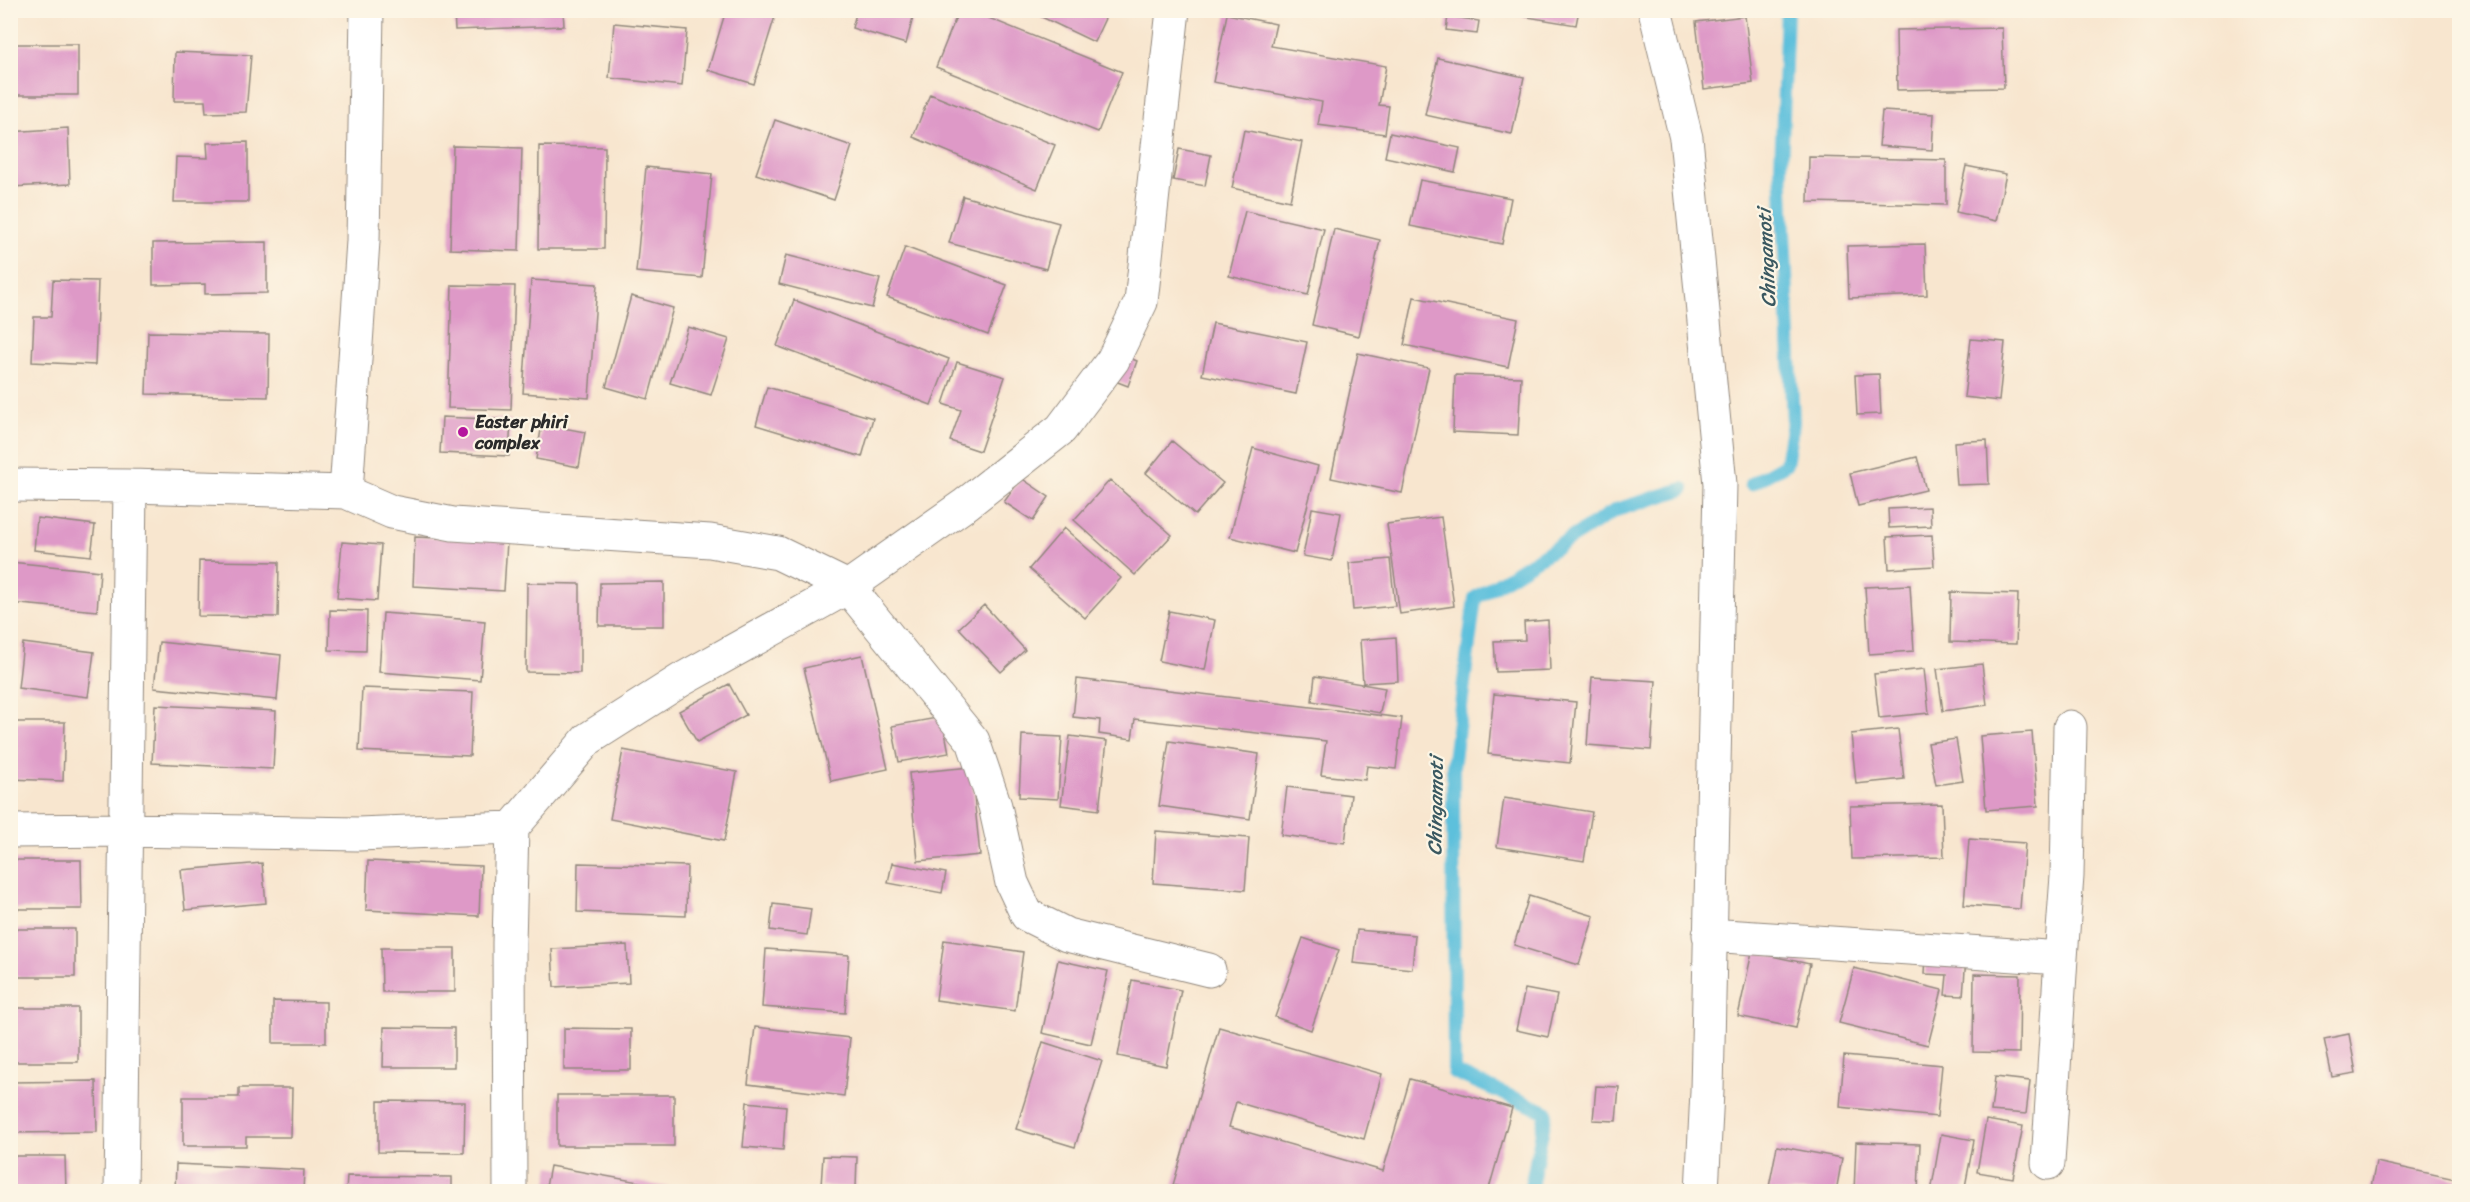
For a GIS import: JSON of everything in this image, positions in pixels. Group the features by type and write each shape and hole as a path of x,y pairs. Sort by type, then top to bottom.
{"street":[{"path":"346,492 363,241 367,10"},
{"path":"510,1191 512,828 588,739 681,680 848,587 966,504 1061,429 1113,360 1141,302 1173,10"},
{"path":"1654,10 1686,138 1720,484 1707,1091 1702,1191"},
{"path":"10,485 346,492 392,512 453,524 710,541 778,553 848,587 973,741 995,806 1012,883 1027,915 1067,935 1209,970"},
{"path":"121,1191 130,486"},
{"path":"2048,1163 2067,876 2070,727"},
{"path":"10,831 125,830 358,834 512,828"},
{"path":"1709,935 2061,958"}],"building":[{"path":"177,10 253,10 253,13 177,13"},
{"path":"454,10 563,10 564,26 455,30"},
{"path":"726,10 777,10 754,84 708,70"},
{"path":"857,10 915,10 906,44 852,28"},
{"path":"959,10 969,10 1122,72 1098,132 936,67"},
{"path":"1027,10 1109,10 1094,42"},
{"path":"1517,10 1579,10 1576,25 1516,15"},
{"path":"1227,14 1276,24 1271,46 1386,66 1379,105 1389,106 1385,134 1318,125 1322,102 1213,82"},
{"path":"1448,16 1479,21 1477,34 1446,30"},
{"path":"1745,16 1753,83 1704,89 1696,22"},
{"path":"614,23 687,30 682,86 609,78"},
{"path":"2002,28 2004,88 1897,90 1896,30"},
{"path":"10,44 78,44 78,95 10,95"},
{"path":"175,52 251,55 246,112 206,113 205,101 174,101"},
{"path":"1438,58 1524,77 1512,134 1425,115"},
{"path":"930,94 1055,145 1037,189 913,137"},
{"path":"1882,111 1934,114 1932,150 1879,146"},
{"path":"775,120 852,146 834,200 756,174"},
{"path":"68,128 70,184 10,187 10,132"},
{"path":"1244,130 1302,142 1290,201 1232,188"},
{"path":"1390,133 1460,148 1455,172 1385,157"},
{"path":"248,142 248,202 174,202 176,157 208,158 207,143"},
{"path":"453,146 522,148 519,251 450,249"},
{"path":"539,146 605,147 604,249 538,249"},
{"path":"1179,149 1211,155 1205,186 1173,180"},
{"path":"1809,157 1946,160 1946,205 1808,202"},
{"path":"1966,166 2006,174 1996,221 1956,212"},
{"path":"646,167 712,174 702,278 636,272"},
{"path":"1420,180 1511,198 1502,244 1410,226"},
{"path":"963,196 1059,223 1046,269 949,243"},
{"path":"1245,211 1324,229 1308,295 1229,276"},
{"path":"1334,229 1380,240 1359,336 1312,325"},
{"path":"267,242 267,293 205,294 205,284 153,285 153,243"},
{"path":"1925,244 1927,295 1849,298 1847,246"},
{"path":"905,247 1007,285 988,335 887,297"},
{"path":"786,255 880,279 872,308 779,284"},
{"path":"10,278 16,278 13,364 10,364"},
{"path":"53,280 98,281 95,365 32,362 34,317 51,317"},
{"path":"531,280 597,284 589,398 523,393"},
{"path":"452,285 515,286 511,410 448,408"},
{"path":"631,296 673,308 648,399 606,387"},
{"path":"1414,297 1518,319 1508,367 1404,345"},
{"path":"794,300 949,359 931,405 777,346"},
{"path":"1213,323 1307,342 1296,394 1202,375"},
{"path":"688,327 729,339 711,395 670,383"},
{"path":"148,332 269,334 268,397 146,394"},
{"path":"1971,339 2005,342 1999,401 1964,397"},
{"path":"1112,351 1137,361 1128,386 1102,376"},
{"path":"1358,353 1429,368 1402,493 1331,478"},
{"path":"957,362 1005,377 980,451 950,441 961,410 943,404"},
{"path":"1879,374 1881,414 1857,415 1855,375"},
{"path":"1455,375 1521,377 1518,435 1453,432"},
{"path":"767,387 873,418 862,457 756,425"},
{"path":"442,417 511,420 509,456 440,453"},
{"path":"542,424 585,432 579,467 536,459"},
{"path":"1987,440 1989,484 1957,485 1954,442"},
{"path":"1172,441 1223,483 1195,515 1146,473"},
{"path":"1253,448 1318,466 1295,553 1230,537"},
{"path":"1917,457 1926,490 1858,506 1850,473"},
{"path":"1021,478 1049,497 1033,521 1004,502"},
{"path":"1110,480 1172,535 1135,575 1074,520"},
{"path":"1930,507 1931,526 1889,528 1888,509"},
{"path":"1312,508 1341,513 1332,561 1303,556"},
{"path":"1441,517 1454,606 1400,614 1387,524"},
{"path":"37,518 95,525 91,556 34,550"},
{"path":"1064,528 1121,578 1085,618 1029,569"},
{"path":"1932,535 1934,566 1889,569 1887,537"},
{"path":"415,537 507,541 504,591 413,586"},
{"path":"342,542 381,545 377,601 337,598"},
{"path":"1390,559 1395,606 1353,610 1349,563"},
{"path":"199,561 279,562 278,617 198,616"},
{"path":"10,562 100,571 97,611 10,603"},
{"path":"664,582 664,626 599,626 600,583"},
{"path":"527,583 580,584 580,673 526,672"},
{"path":"1910,585 1914,651 1869,654 1865,587"},
{"path":"1951,592 2018,594 2016,644 1950,642"},
{"path":"984,605 1025,650 1001,672 959,628"},
{"path":"330,610 367,611 366,651 329,650"},
{"path":"1169,611 1215,620 1205,670 1159,661"},
{"path":"383,613 485,621 480,680 379,672"},
{"path":"1548,620 1550,670 1496,672 1494,641 1525,640 1524,622"},
{"path":"1396,637 1398,681 1363,683 1360,640"},
{"path":"159,642 281,655 277,700 154,688"},
{"path":"23,643 94,652 88,697 18,688"},
{"path":"862,655 888,769 831,781 804,668"},
{"path":"1982,664 1987,705 1943,711 1937,669"},
{"path":"1924,669 1929,713 1879,718 1874,674"},
{"path":"1315,676 1385,688 1380,713 1312,701"},
{"path":"1592,677 1656,681 1651,750 1587,745"},
{"path":"1077,679 1402,718 1396,769 1367,766 1365,780 1321,775 1326,741 1135,719 1132,739 1099,734 1100,720 1073,717"},
{"path":"729,684 746,715 697,742 679,711"},
{"path":"362,688 473,692 470,756 359,751"},
{"path":"1494,694 1576,702 1570,763 1488,754"},
{"path":"155,705 276,711 273,769 152,763"},
{"path":"942,717 949,753 899,762 892,726"},
{"path":"10,722 65,722 63,781 10,779"},
{"path":"1898,729 1904,779 1856,784 1851,734"},
{"path":"2032,732 2038,806 1986,810 1980,736"},
{"path":"1022,735 1062,737 1058,799 1019,797"},
{"path":"1070,736 1107,741 1099,810 1061,805"},
{"path":"1956,739 1963,781 1936,785 1928,743"},
{"path":"1169,741 1259,754 1250,819 1159,806"},
{"path":"623,750 737,772 724,841 610,819"},
{"path":"971,767 980,855 918,861 909,773"},
{"path":"1287,787 1351,795 1345,843 1281,835"},
{"path":"1504,798 1592,812 1584,861 1497,847"},
{"path":"1942,804 1944,857 1852,859 1850,806"},
{"path":"1156,831 1249,838 1245,890 1153,883"},
{"path":"1969,839 2025,843 2020,909 1964,905"},
{"path":"10,860 81,860 82,909 10,909"},
{"path":"368,861 481,866 479,916 366,910"},
{"path":"262,863 266,903 185,910 181,870"},
{"path":"578,863 687,866 686,916 577,912"},
{"path":"892,863 946,873 942,893 888,883"},
{"path":"1529,896 1594,916 1579,965 1514,945"},
{"path":"773,904 811,909 807,935 770,930"},
{"path":"10,929 75,929 75,977 10,977"},
{"path":"1357,930 1415,935 1412,969 1353,963"},
{"path":"1303,938 1339,950 1311,1030 1275,1017"},
{"path":"944,940 1023,952 1015,1011 936,1000"},
{"path":"627,945 629,983 554,987 552,949"},
{"path":"381,948 455,948 455,992 382,992"},
{"path":"766,949 849,955 845,1013 762,1007"},
{"path":"1752,952 1810,964 1796,1028 1738,1016"},
{"path":"1926,955 1966,958 1963,996 1945,995 1947,975 1925,974"},
{"path":"1058,960 1108,971 1091,1044 1042,1033"},
{"path":"1854,968 1942,990 1928,1045 1839,1023"},
{"path":"1974,974 2020,975 2019,1053 1973,1052"},
{"path":"1132,980 1181,990 1166,1066 1118,1056"},
{"path":"1525,989 1557,995 1548,1037 1516,1030"},
{"path":"273,1001 326,1002 326,1043 273,1043"},
{"path":"10,1008 78,1008 78,1062 10,1062"},
{"path":"384,1027 454,1028 454,1067 383,1067"},
{"path":"755,1027 850,1038 844,1096 748,1084"},
{"path":"1219,1027 1382,1074 1364,1139 1236,1102 1229,1127 1383,1171 1410,1079 1512,1108 1488,1192 1197,1192 1173,1185"},
{"path":"564,1028 631,1029 631,1070 564,1070"},
{"path":"2349,1034 2356,1073 2332,1077 2324,1039"},
{"path":"1043,1042 1102,1061 1075,1147 1016,1129"},
{"path":"1844,1056 1942,1065 1937,1117 1840,1107"},
{"path":"1995,1077 2030,1081 2026,1114 1991,1111"},
{"path":"96,1081 97,1132 10,1133 10,1082"},
{"path":"1596,1086 1619,1087 1616,1121 1593,1120"},
{"path":"239,1088 292,1088 291,1137 246,1137 246,1146 183,1146 183,1097 239,1097"},
{"path":"557,1095 674,1095 674,1146 557,1146"},
{"path":"378,1101 465,1102 464,1153 378,1152"},
{"path":"747,1102 786,1106 783,1150 743,1147"},
{"path":"1986,1120 2023,1126 2013,1178 1977,1172"},
{"path":"1941,1134 1974,1140 1964,1192 1931,1192"},
{"path":"1856,1142 1920,1144 1918,1192 1854,1192"},
{"path":"1777,1146 1842,1158 1836,1192 1768,1192"},
{"path":"10,1156 65,1156 66,1191 10,1191"},
{"path":"823,1156 857,1157 856,1188 821,1186"},
{"path":"2376,1162 2460,1180 2460,1192 2370,1192"},
{"path":"176,1164 304,1170 303,1192 175,1192"},
{"path":"550,1166 672,1188 671,1192 545,1192"},
{"path":"347,1176 452,1177 452,1192 346,1192"},
{"path":"1538,1185 1574,1190 1574,1192 1537,1192"}],"waterway":[{"name":"Chingamoti","path":"1751,484 1786,464 1793,422 1781,168 1787,10"},
{"name":"Chingamoti","path":"1530,1192 1546,1112 1454,1072 1453,767 1475,598 1616,510 1683,489"}],"place":[{"name":"Easter phiri complex","path":"463,432"}]}
